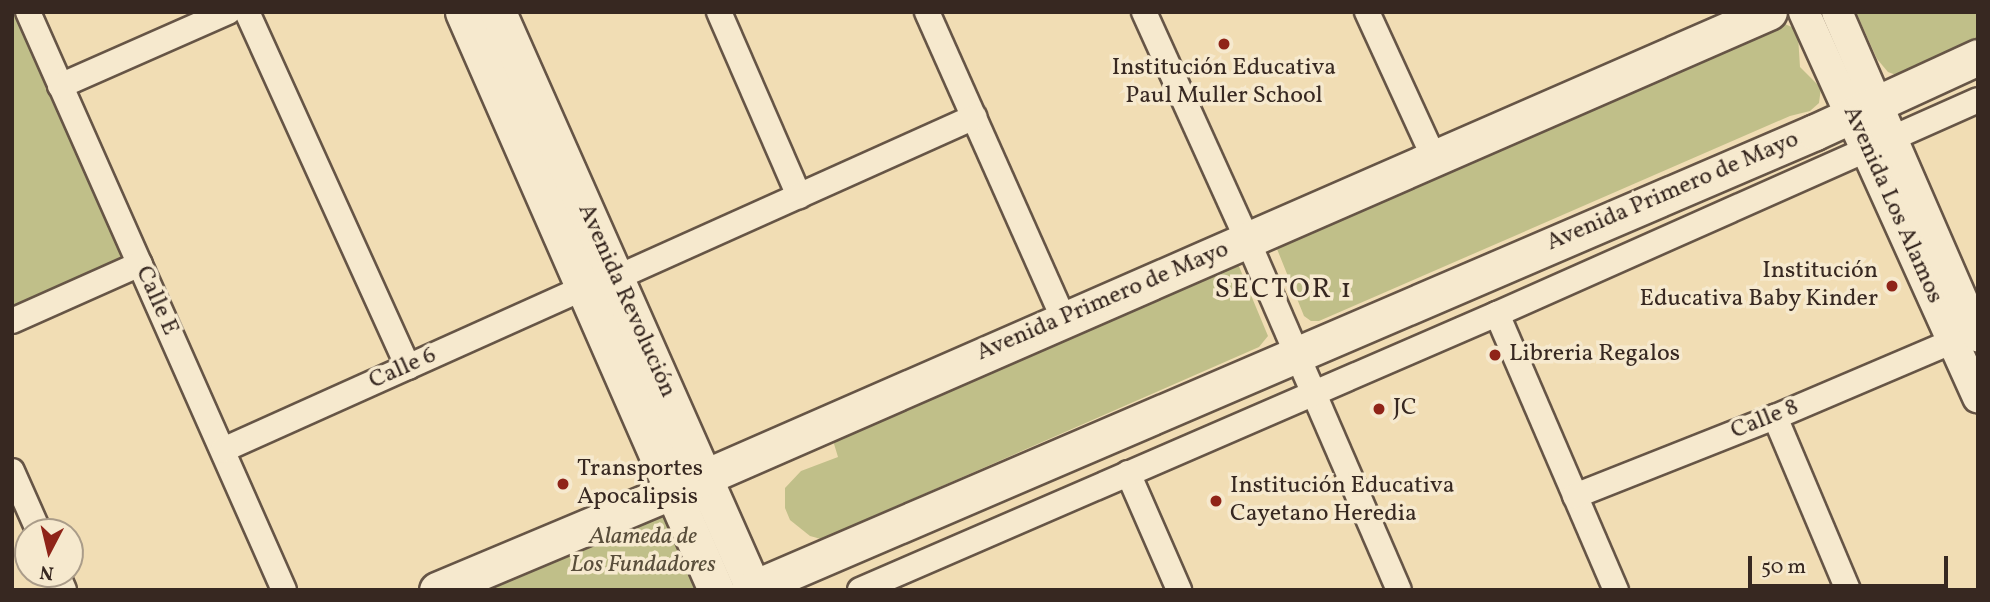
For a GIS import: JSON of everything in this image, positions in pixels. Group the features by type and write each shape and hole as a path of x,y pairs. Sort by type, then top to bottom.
{"main road":[{"name":"Avenida Revolución","path":"463,12 600,283 704,477 752,589"},
{"name":"Avenida Revolución","path":"498,12 600,283 673,491 716,590"},
{"name":"Avenida Primero de Mayo","path":"436,590 673,491 1063,318 1769,12"},
{"name":"Avenida Primero de Mayo","path":"752,589 1978,57"}],"street":[{"name":"Calle E","path":"28,12 284,590"},
{"path":"60,86 228,12"},
{"path":"247,12 408,367"},
{"path":"719,12 799,196"},
{"path":"927,12 1063,318"},
{"path":"1144,12 1247,239 1399,590"},
{"path":"1367,12 1434,158"},
{"name":"Avenida Los Alamos","path":"1804,12 1863,108 1970,332 1978,398"},
{"name":"Avenida Los Alamos","path":"1837,12 1863,108"},
{"name":"Avenida Primero de Mayo","path":"860,590 1497,314 1978,100"},
{"name":"Calle 6","path":"223,450 974,117"},
{"path":"12,321 140,264"},
{"path":"1497,314 1616,590"},
{"name":"Calle 8","path":"1575,496 1774,417 1970,332"},
{"path":"1774,417 1848,590"},
{"path":"12,471 33,518"},
{"path":"1128,473 1179,590"}],"green space":[{"path":"12,12 18,12 124,258 12,307"},
{"path":"1856,12 1978,12 1978,42 1912,72 1896,75 1888,72 1877,59"},
{"path":"1785,24 1796,29 1800,67 1821,88 1819,103 1810,111 1790,116 1319,321 1311,321 1304,316 1275,244 1759,30"},
{"name":"Alameda de Los Fundadores","path":"1230,259 1238,264 1268,336 1259,347 821,539 810,536 790,520 785,508 785,488 801,471 838,457 831,434"},
{"name":"Alameda de Los Fundadores","path":"666,512 696,581 694,590 460,590"}],"place":[{"name":"Institución Educativa Paul Muller School","path":"1224,44"},
{"name":"Institución Educativa Baby Kinder","path":"1892,286"},
{"name":"Libreria Regalos","path":"1495,355"},
{"name":"JC","path":"1379,409"},
{"name":"Transportes Apocalipsis","path":"563,484"},
{"name":"Institución Educativa Cayetano Heredia","path":"1216,501"}],"district":[{"name":"SECTOR 1","path":"1284,290"}]}
